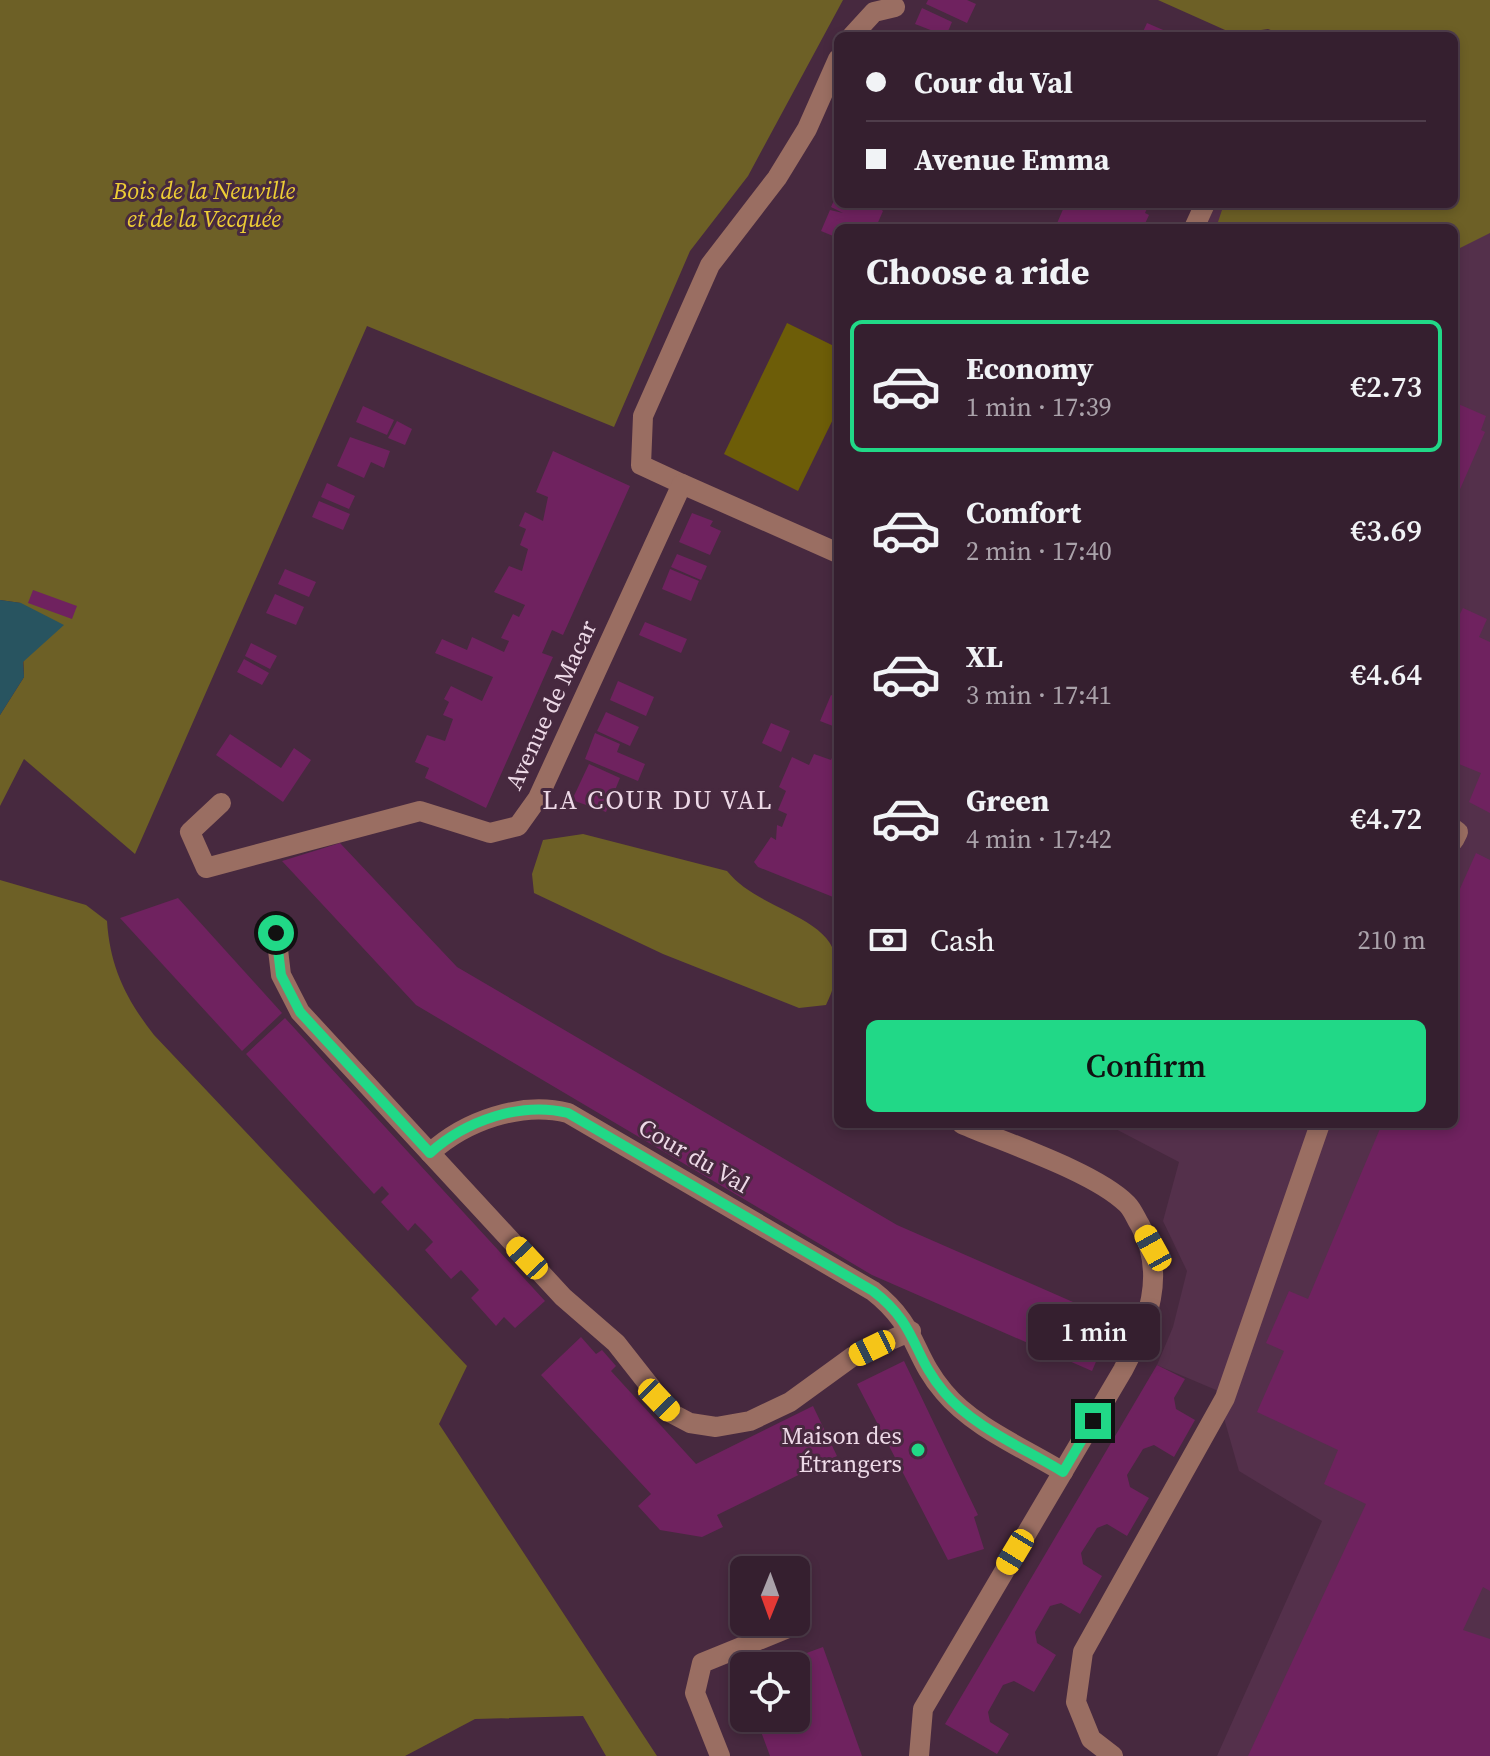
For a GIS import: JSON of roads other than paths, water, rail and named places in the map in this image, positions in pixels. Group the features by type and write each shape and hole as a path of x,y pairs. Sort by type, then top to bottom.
{"street":[{"path":"856,32 874,12 895,7"},
{"path":"834,68 807,129 777,178 710,265 643,416 641,465 834,551"},
{"name":"Avenue de Macar","path":"221,803 190,832 206,868 420,811 490,833 518,826 538,798 682,484"},
{"path":"276,933 281,975 300,1012 563,1297 616,1343 665,1407 690,1423 716,1427 750,1421 790,1402 852,1357 911,1331"},
{"name":"Cour du Val","path":"430,1153 468,1124 541,1110 568,1113 873,1291 901,1315 932,1377 956,1405 1063,1472"},
{"path":"919,1756 923,1709 1138,1342 1152,1302 1153,1248 1128,1205 1092,1180 971,1128"},
{"path":"1113,1756 1091,1739 1076,1702 1083,1652 1225,1398 1319,1128"},
{"path":"720,1756 695,1693 702,1663 768,1636"}],"water":[{"path":"0,600 21,603 64,625 23,662 24,677 0,715"}],"place":[{"name":"Maison des Étrangers","path":"918,1450"}],"district":[{"name":"LA COUR DU VAL","path":"658,800"}],"park label":[{"name":"Bois de la Neuville et de la Vecquée","path":"204,205"}]}
